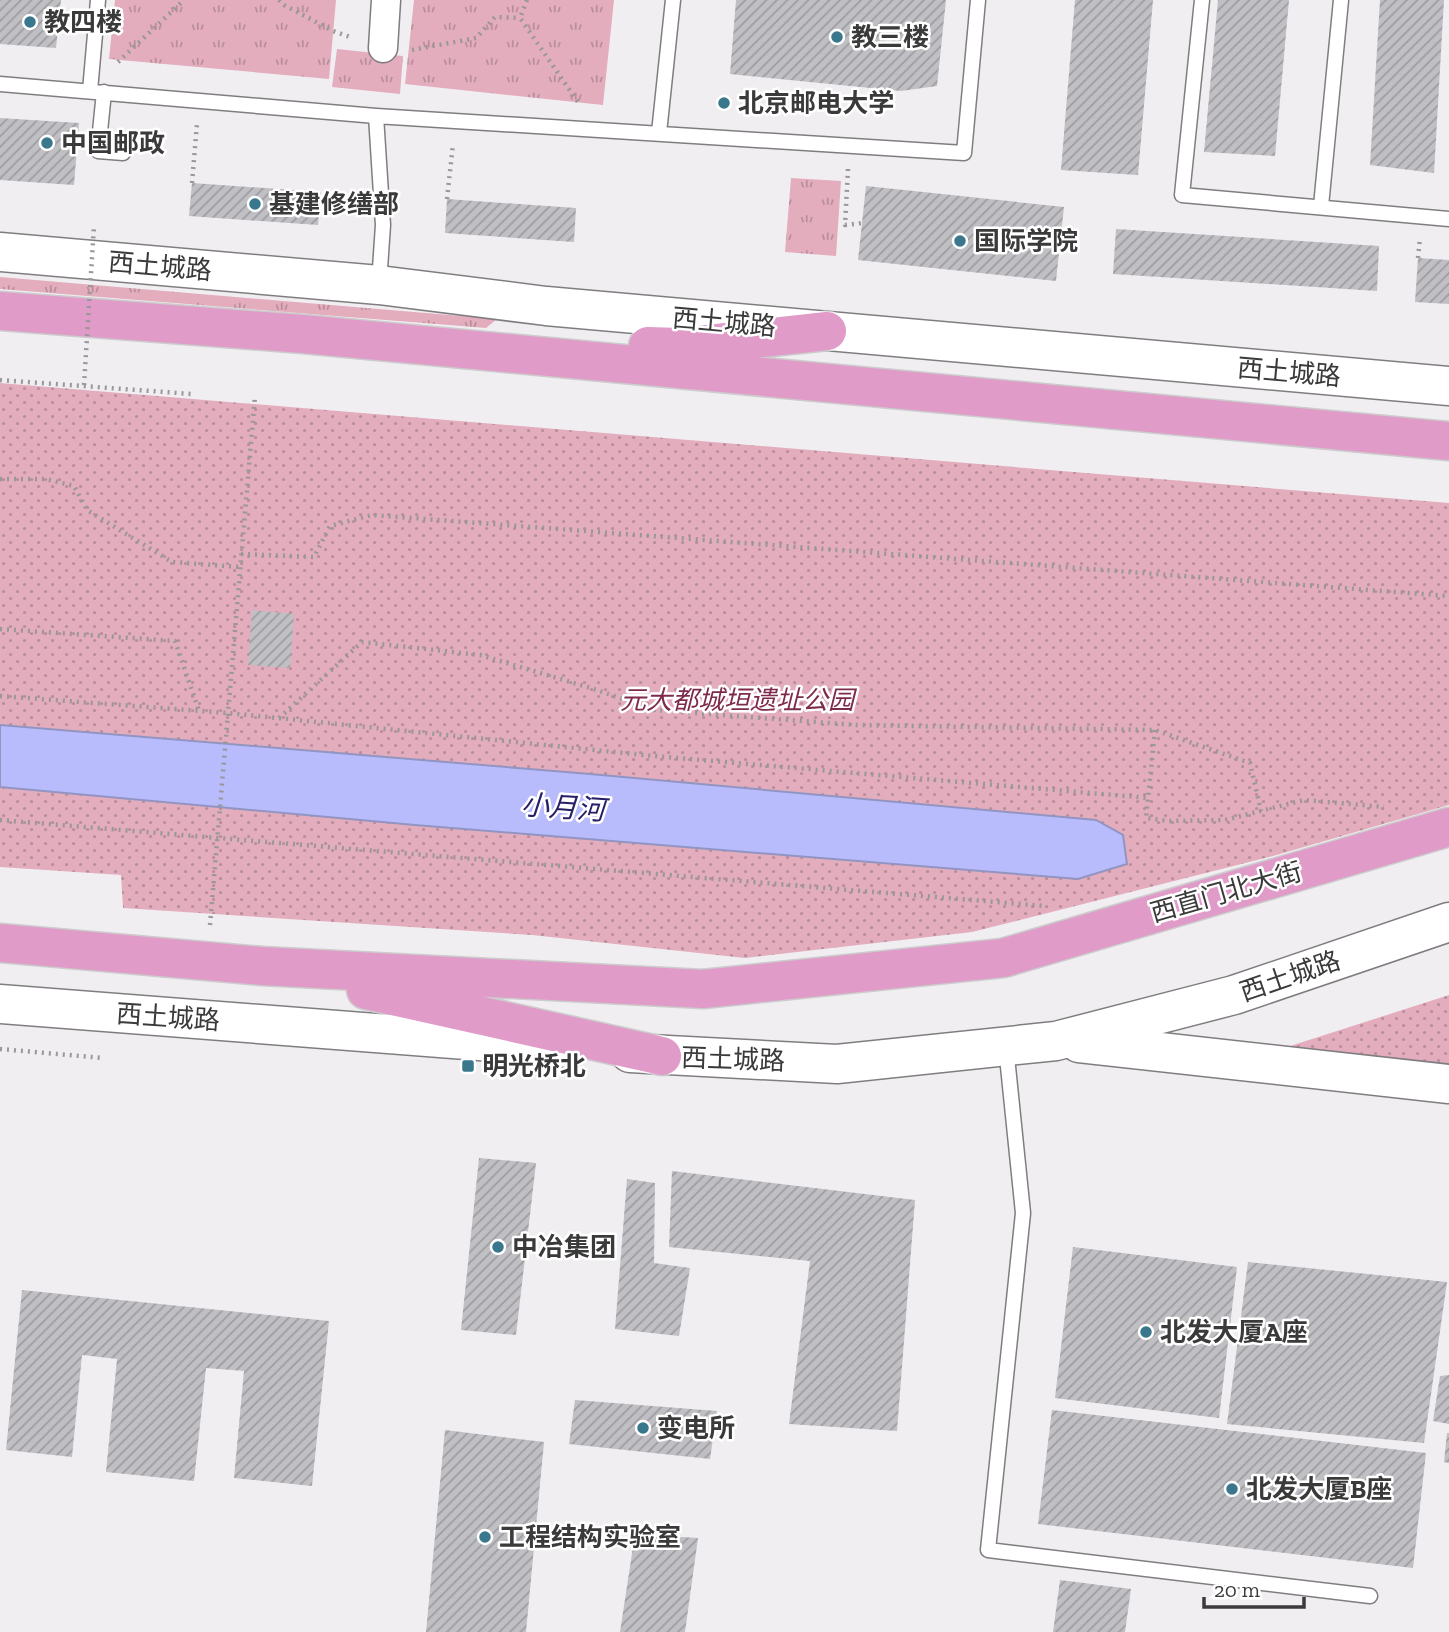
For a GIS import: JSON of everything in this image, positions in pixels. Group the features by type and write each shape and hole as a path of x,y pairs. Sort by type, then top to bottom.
{"highway":[{"name":"西土城路","path":"0,311 303,334 1449,441"},
{"path":"303,334 680,347 827,331"},
{"name":"西直门北大街","path":"262,966 703,989 1003,958 1449,827"},
{"path":"0,943 262,966 663,1056"}],"street":[{"path":"386,0 396,49"},
{"name":"西土城路","path":"0,252 379,285 546,306 1449,386"},
{"name":"西土城路","path":"0,1004 663,1056 837,1063 1056,1041 1234,996 1449,922"},
{"path":"1056,1041 1449,1084"}],"lane":[{"path":"98,0 95,88 98,151 123,153"},
{"path":"659,133 673,0"},
{"path":"0,84 95,88 376,116 964,153 978,0"},
{"path":"1202,0 1182,195 1449,219"},
{"path":"1321,206 1341,0"},
{"path":"376,116 383,225 379,285"},
{"path":"1006,1046 1023,1213 988,1550 1370,1596"}],"path":[{"path":"95,88 184,0"},
{"path":"279,0 333,31"},
{"path":"520,18 527,0"},
{"path":"396,49 476,38 495,17 520,18"},
{"path":"520,18 578,102"},
{"path":"191,183 199,100"},
{"path":"447,199 456,121"},
{"path":"849,146 845,225 862,223"},
{"path":"84,385 94,226"},
{"path":"0,380 192,394"},
{"path":"209,929 255,396"},
{"path":"0,479 46,479 74,486 87,510 172,562 240,567"},
{"path":"242,554 314,557 330,526 372,515 1449,596"},
{"path":"0,629 174,641 199,711"},
{"path":"279,718 362,642 480,655 654,710 856,725 1155,730 1250,763 1261,811"},
{"path":"0,696 228,713 654,756 1149,798"},
{"path":"1155,730 1146,818 1169,821 1225,820 1304,800 1388,807"},
{"path":"0,820 1050,906"},
{"path":"0,1049 103,1058"}],"green space":[{"path":"115,0 336,0 329,79 109,59"},
{"path":"414,0 614,0 603,105 405,84"},
{"path":"337,49 403,56 400,94 332,87"},
{"path":"791,178 841,181 836,256 785,252"},
{"path":"0,277 497,319 486,328 0,289"},
{"name":"元大都城垣遗址公园","path":"0,383 1449,503 1449,805 1273,856 972,932 745,958 532,935 123,908 121,875 0,867"},
{"path":"1449,995 1449,1065 1284,1048"}],"water":[{"name":"小月河","path":"0,725 590,774 1096,820 1123,835 1127,864 1078,879 415,825 0,787"}],"building":[{"name":"教四楼","path":"0,0 61,0 56,48 0,44"},
{"name":"教三楼","path":"736,0 946,0 937,86 901,91 730,74"},
{"path":"1075,0 1153,0 1138,175 1061,170"},
{"path":"1218,0 1289,0 1275,156 1204,152"},
{"path":"1380,0 1444,0 1434,173 1370,165"},
{"path":"0,118 79,123 74,185 0,180"},
{"name":"基建修缮部","path":"192,183 321,192 318,225 189,216"},
{"name":"国际学院","path":"866,186 1064,207 1056,281 858,260"},
{"path":"447,199 576,208 574,242 445,233"},
{"path":"1116,229 1379,246 1377,291 1113,274"},
{"path":"1418,258 1449,260 1449,304 1415,302"},
{"path":"252,610 294,614 290,668 248,665"},
{"name":"中冶集团","path":"479,1158 536,1163 516,1335 461,1330"},
{"path":"672,1171 915,1200 897,1431 789,1424 810,1261 669,1247"},
{"path":"627,1179 655,1183 654,1263 690,1268 679,1336 615,1329"},
{"name":"北发大厦A座","path":"1073,1247 1237,1267 1219,1418 1055,1398"},
{"path":"1248,1262 1447,1282 1424,1443 1227,1424"},
{"path":"22,1290 329,1321 312,1486 234,1478 244,1371 206,1368 194,1481 106,1472 117,1359 82,1355 72,1457 6,1450"},
{"path":"1449,1375 1449,1424 1433,1421 1440,1376"},
{"name":"变电所","path":"575,1400 717,1411 710,1459 569,1444"},
{"name":"北发大厦B座","path":"1052,1410 1426,1453 1413,1568 1038,1524"},
{"name":"工程结构实验室","path":"445,1430 544,1442 526,1632 426,1632"},
{"path":"1449,1433 1449,1463 1444,1462"},
{"path":"635,1534 698,1538 685,1632 620,1632"},
{"path":"1060,1580 1131,1589 1125,1632 1053,1632"}],"place":[{"name":"教四楼","path":"30,22"},
{"name":"教三楼","path":"837,37"},
{"name":"北京邮电大学","path":"724,103"},
{"name":"中国邮政","path":"47,143"},
{"name":"基建修缮部","path":"255,204"},
{"name":"国际学院","path":"960,241"},
{"name":"明光桥北","path":"468,1066"},
{"name":"中冶集团","path":"498,1247"},
{"name":"北发大厦A座","path":"1146,1332"},
{"name":"变电所","path":"643,1428"},
{"name":"北发大厦B座","path":"1232,1489"},
{"name":"工程结构实验室","path":"485,1537"}]}
